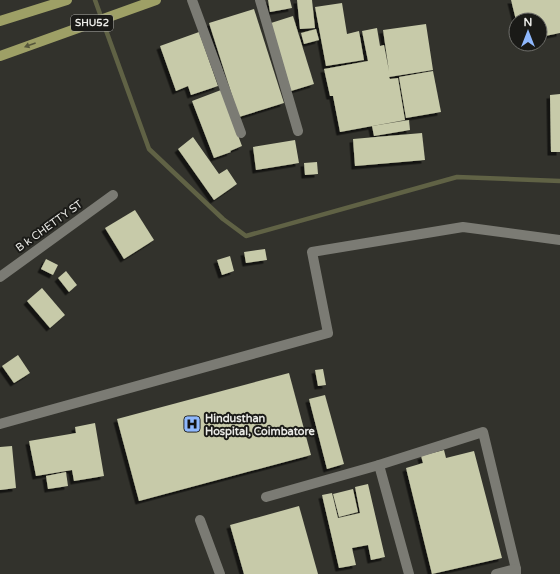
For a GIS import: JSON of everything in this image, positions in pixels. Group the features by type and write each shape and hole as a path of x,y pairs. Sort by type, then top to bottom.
{"main road":[{"name":"SHU52","path":"0,21 67,0"},
{"name":"SHU52","path":"0,56 156,0"}],"street":[{"path":"192,0 241,133"},
{"path":"260,0 298,131"},
{"name":"B k CHETTY ST","path":"0,277 113,195"},
{"path":"0,424 328,333 312,252 462,227 560,240"},
{"path":"266,497 379,465 483,432 516,572 496,574"},
{"path":"379,465 409,574"},
{"path":"200,520 220,574"}],"building":[{"path":"268,0 290,0 292,8 270,12"},
{"path":"297,0 312,0 315,28 300,29"},
{"path":"511,0 560,0 560,33 548,35 548,12 514,12"},
{"path":"342,3 347,34 359,31 364,60 326,66 315,7"},
{"path":"254,9 284,103 239,117 209,23"},
{"path":"293,16 314,84 291,91 271,23"},
{"path":"426,24 433,70 389,77 390,79 398,78 405,120 340,132 333,96 330,96 324,69 368,61 362,31 377,28 380,46 384,45 389,71 383,30"},
{"path":"316,29 319,40 304,44 301,33"},
{"path":"199,32 218,86 191,95 188,86 176,91 160,46"},
{"path":"433,71 441,112 406,118 399,77"},
{"path":"221,90 242,146 214,158 192,101"},
{"path":"560,94 560,152 551,152 550,95"},
{"path":"409,120 410,130 374,136 372,126"},
{"path":"422,133 425,160 355,166 353,139"},
{"path":"193,137 219,174 227,169 237,184 214,200 178,149"},
{"path":"295,140 299,163 256,170 253,147"},
{"path":"317,162 318,174 305,175 304,163"},
{"path":"135,210 154,240 124,259 105,228"},
{"path":"265,249 267,260 246,263 244,252"},
{"path":"230,256 234,271 222,275 217,260"},
{"path":"46,259 58,265 53,275 41,269"},
{"path":"66,271 77,285 69,292 58,278"},
{"path":"42,288 65,315 50,328 27,301"},
{"path":"18,355 30,373 14,383 2,366"},
{"path":"323,369 326,385 318,386 315,370"},
{"path":"289,373 311,455 139,501 117,419"},
{"path":"325,395 344,464 327,469 309,399"},
{"path":"95,423 104,476 74,481 72,470 36,476 29,441 76,433 75,427"},
{"path":"12,446 16,488 0,490 0,447"},
{"path":"444,450 446,458 474,451 502,558 432,574 406,468 423,463 421,456"},
{"path":"66,472 68,486 48,489 46,476"},
{"path":"368,484 385,557 371,560 368,545 352,548 356,565 339,568 322,495 332,493 338,518 360,513 355,487"},
{"path":"353,489 358,512 339,517 333,494"},
{"path":"299,506 318,574 244,574 230,525"}],"waterway":[{"path":"95,0 149,149 223,219 246,236 457,177 560,181"}],"place":[{"name":"Hindusthan Hospital, Coimbatore","path":"192,424"}]}
